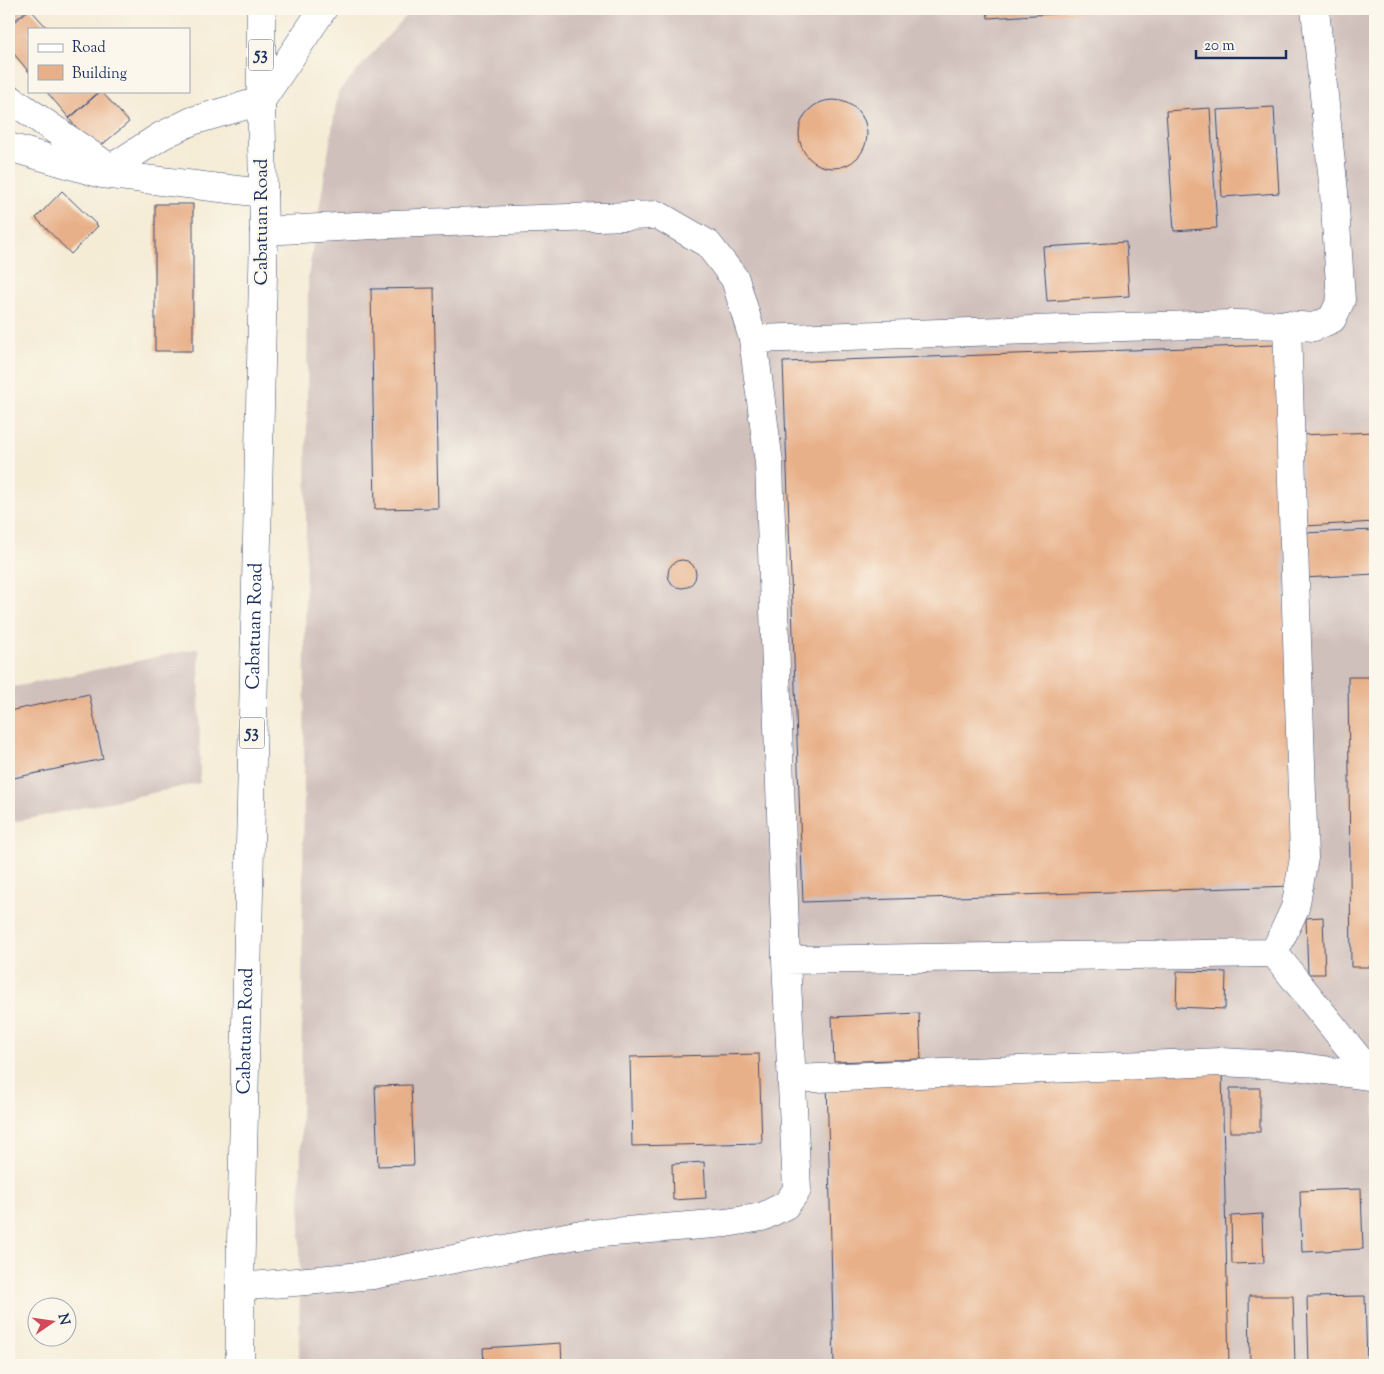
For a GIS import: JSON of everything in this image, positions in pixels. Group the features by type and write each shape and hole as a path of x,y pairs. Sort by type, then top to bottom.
{"main road":[{"name":"Cabatuan Road","path":"240,1365 240,1287 264,231 261,9"},
{"path":"106,171 161,136 192,121 261,101 323,9"},
{"path":"753,339 1234,324 1314,327 1332,319 1341,300 1334,192 1315,9"},
{"path":"9,98 106,171"},
{"path":"9,147 106,171 262,193"},
{"path":"240,1287 373,1275 576,1235 726,1223 762,1217 786,1205 797,1190 786,960 769,463 753,339 735,279 708,244 658,215 392,224 264,231"},
{"path":"1274,953 1294,908 1304,858 1287,326"},
{"path":"786,960 1274,953"},
{"path":"1274,953 1374,1077"},
{"path":"793,1079 1220,1062 1295,1066 1374,1077"}],"shaded area":[{"path":"412,9 1375,9 1375,1365 299,1365 308,278 338,92"},
{"path":"199,648 200,783 9,823 9,688"}],"building":[{"path":"9,9 28,9 9,25"},
{"path":"30,9 47,28 28,28 28,71 9,48 9,27"},
{"path":"987,9 1112,9 1112,10 988,18"},
{"path":"47,92 99,92 69,118"},
{"path":"102,92 129,122 96,150 69,119"},
{"path":"826,100 840,100 852,105 862,115 867,127 867,141 862,153 852,163 840,168 826,168 814,163 804,153 799,141 799,127 804,115 814,105"},
{"path":"9,107 17,111 9,126"},
{"path":"1274,107 1279,193 1222,197 1217,110"},
{"path":"1210,108 1217,228 1174,231 1166,111"},
{"path":"62,191 98,226 71,254 36,218"},
{"path":"155,204 193,204 193,351 155,351"},
{"path":"1126,242 1129,296 1047,301 1043,247"},
{"path":"434,288 438,508 375,509 371,289"},
{"path":"1275,345 1294,886 803,902 783,362"},
{"path":"1375,432 1375,522 1305,526 1300,435"},
{"path":"1375,530 1375,574 1304,578 1302,533"},
{"path":"682,560 692,564 696,574 692,584 682,588 672,584 668,574 672,564"},
{"path":"1348,677 1375,677 1375,967 1351,967"},
{"path":"89,694 103,759 9,779 9,711"},
{"path":"1323,917 1325,974 1308,974 1306,918"},
{"path":"1177,971 1226,972 1225,1009 1176,1007"},
{"path":"919,1013 921,1059 834,1062 832,1017"},
{"path":"759,1054 762,1143 632,1146 630,1057"},
{"path":"1222,1072 1229,1365 834,1365 827,1080"},
{"path":"411,1085 414,1165 378,1166 375,1086"},
{"path":"1230,1088 1260,1088 1260,1132 1230,1132"},
{"path":"704,1162 706,1198 673,1200 672,1164"},
{"path":"1361,1189 1363,1249 1302,1252 1300,1191"},
{"path":"1262,1214 1264,1263 1232,1264 1231,1216"},
{"path":"1249,1296 1293,1296 1295,1365 1250,1365"},
{"path":"1365,1296 1367,1365 1309,1365 1307,1297"},
{"path":"561,1343 562,1365 484,1365 483,1348"}]}
